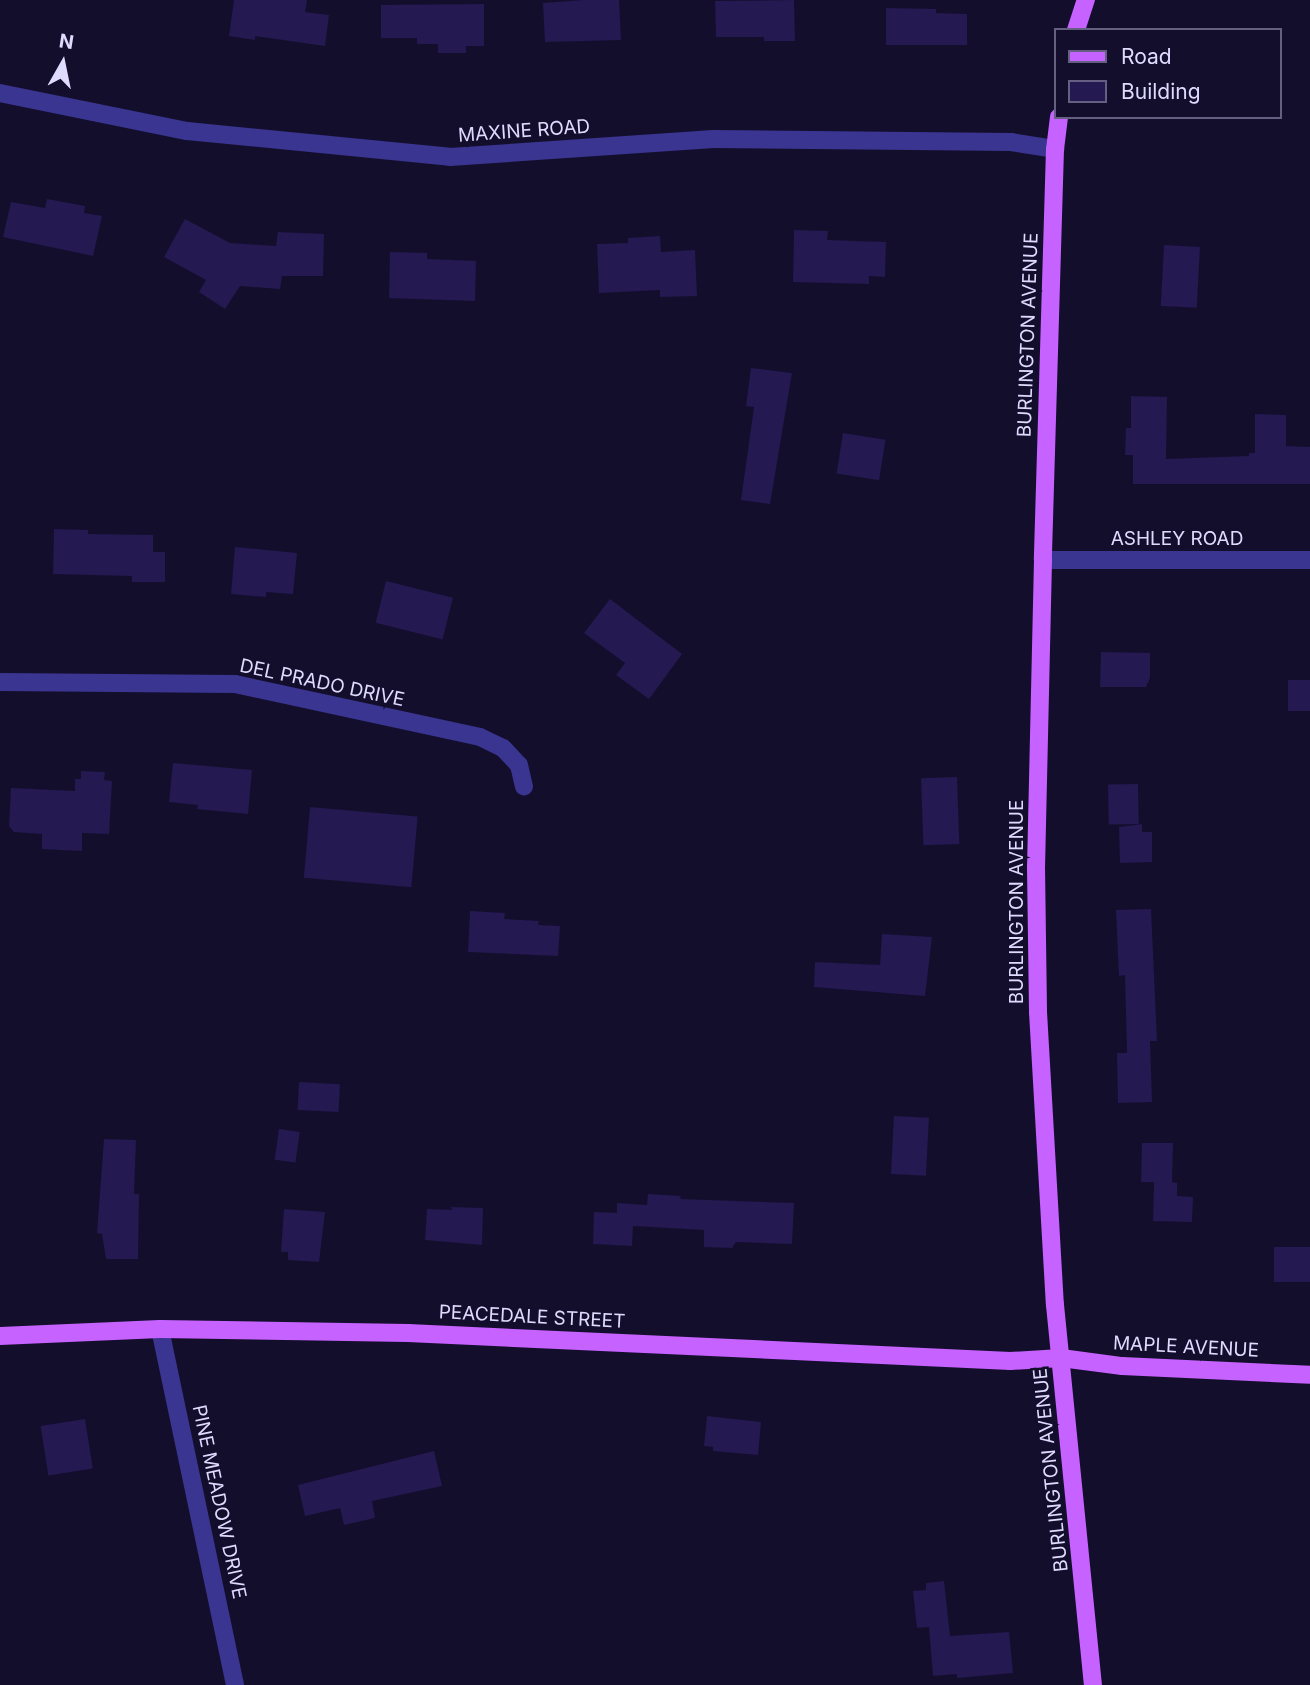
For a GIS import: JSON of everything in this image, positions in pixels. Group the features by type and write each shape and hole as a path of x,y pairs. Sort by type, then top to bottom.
{"main road":[{"path":"1077,28 1086,0"},
{"name":"BURLINGTON AVENUE","path":"1059,119 1055,149 1043,560 1036,867 1038,1012 1055,1305 1093,1685"},
{"name":"PEACEDALE STREET","path":"0,1336 160,1329 408,1332 1010,1362 1061,1358"},
{"name":"MAPLE AVENUE","path":"1061,1358 1122,1366 1310,1375"}],"street":[{"name":"MAXINE ROAD","path":"0,93 187,131 450,157 713,139 1011,142 1055,149"},
{"name":"ASHLEY ROAD","path":"1043,560 1310,560"},
{"name":"DEL PRADO DRIVE","path":"0,682 234,684 480,737 503,748 519,765 524,786"},
{"name":"PINE MEADOW DRIVE","path":"160,1329 234,1685"}],"building":[{"path":"234,0 307,0 305,12 329,15 325,46 255,36 255,40 229,36"},
{"path":"619,0 621,40 545,42 543,3"},
{"path":"794,0 795,41 764,41 764,37 716,37 715,1"},
{"path":"484,4 484,46 466,46 466,53 438,53 438,44 417,44 417,38 381,38 381,5"},
{"path":"886,8 936,9 936,13 967,14 967,45 886,45"},
{"path":"47,199 85,206 84,213 102,216 93,256 3,237 11,202 45,208"},
{"path":"185,219 230,243 276,246 278,232 324,234 323,276 282,276 280,289 240,286 225,309 199,292 206,280 164,257"},
{"path":"794,230 828,231 827,240 886,242 885,277 869,276 869,284 793,282"},
{"path":"660,236 661,252 695,250 697,296 660,297 660,290 599,293 597,244 628,243 628,238"},
{"path":"1164,245 1200,247 1197,308 1161,306"},
{"path":"390,252 427,253 427,259 476,261 475,301 389,298"},
{"path":"751,368 792,373 770,504 741,500 754,407 746,406"},
{"path":"1131,396 1167,397 1166,459 1249,456 1249,453 1255,453 1255,414 1286,415 1286,446 1310,447 1310,484 1133,484 1133,455 1125,455 1126,428 1131,428"},
{"path":"843,433 885,440 879,480 837,473"},
{"path":"54,529 88,530 88,534 153,535 153,552 165,552 165,582 132,582 132,576 53,574"},
{"path":"235,547 297,553 293,594 266,592 266,597 231,594"},
{"path":"386,581 453,598 443,639 376,623"},
{"path":"610,599 682,654 649,699 616,675 625,663 584,633"},
{"path":"1101,652 1150,653 1150,678 1146,687 1100,687"},
{"path":"1288,680 1310,680 1310,711 1288,711"},
{"path":"173,763 252,770 248,814 197,809 198,805 169,802"},
{"path":"81,771 105,772 104,780 112,781 109,834 82,833 82,851 42,849 42,834 14,832 9,826 11,788 75,791 75,779 81,779"},
{"path":"957,777 959,844 923,845 921,778"},
{"path":"1138,784 1139,824 1109,825 1108,785"},
{"path":"310,807 418,816 411,887 304,878"},
{"path":"1142,824 1142,832 1152,832 1152,862 1120,863 1119,827"},
{"path":"1151,909 1157,1041 1150,1041 1152,1102 1118,1103 1117,1053 1127,1053 1125,975 1119,976 1116,910"},
{"path":"470,911 505,913 504,919 539,921 538,925 560,926 558,956 468,952"},
{"path":"882,934 932,937 925,996 814,987 815,962 880,965"},
{"path":"299,1082 340,1084 338,1112 298,1110"},
{"path":"894,1116 929,1118 926,1176 891,1174"},
{"path":"279,1129 300,1132 295,1163 275,1160"},
{"path":"104,1139 136,1140 134,1194 139,1194 138,1259 106,1259 102,1234 97,1233"},
{"path":"1142,1143 1173,1143 1172,1182 1177,1183 1177,1196 1193,1197 1192,1222 1153,1221 1154,1182 1141,1182"},
{"path":"648,1194 681,1196 680,1199 794,1203 792,1244 736,1242 732,1248 704,1247 704,1230 633,1226 632,1246 593,1244 594,1212 617,1213 617,1203 647,1205"},
{"path":"451,1207 483,1208 482,1245 425,1240 427,1209 452,1210"},
{"path":"284,1209 325,1212 319,1262 288,1260 288,1252 281,1252"},
{"path":"1274,1247 1310,1247 1310,1282 1274,1282"},
{"path":"707,1416 761,1422 758,1455 713,1451 713,1447 704,1446"},
{"path":"85,1419 93,1468 48,1475 41,1426"},
{"path":"434,1451 442,1486 372,1501 375,1518 344,1525 340,1508 305,1516 298,1485"},
{"path":"944,1581 950,1636 1009,1632 1013,1673 957,1678 957,1674 933,1676 929,1627 917,1628 913,1591 926,1590 926,1583"}]}
